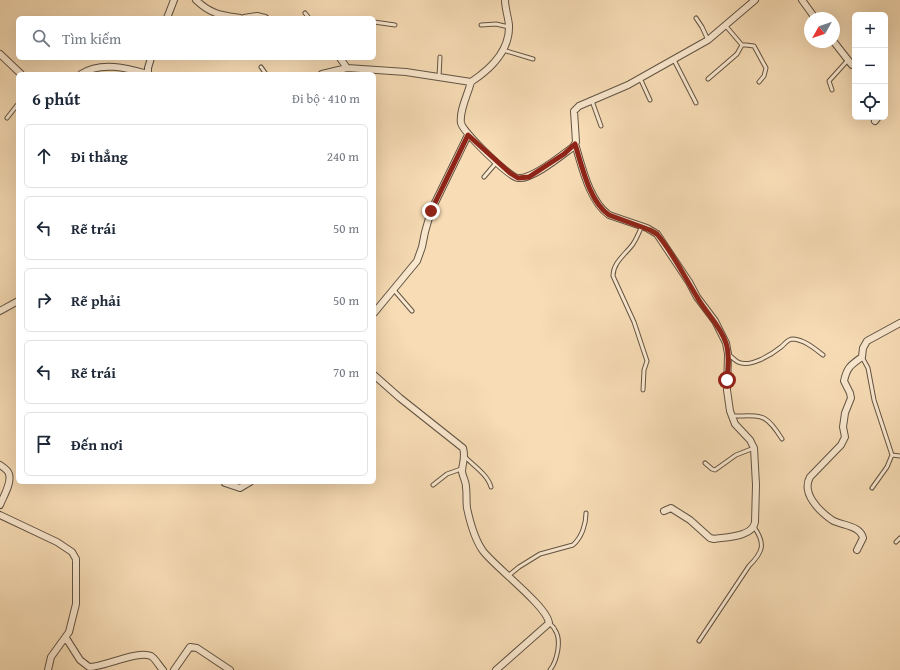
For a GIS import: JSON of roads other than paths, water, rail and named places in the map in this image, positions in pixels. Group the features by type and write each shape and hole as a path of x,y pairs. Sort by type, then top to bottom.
{"street":[{"path":"168,16 174,0"},
{"path":"196,0 210,12 227,16"},
{"path":"330,72 347,68 406,72 471,82 484,74 495,63 508,39 509,27 505,0"},
{"path":"802,0 811,12"},
{"path":"664,510 671,508 678,511 710,538 714,539 751,531 754,527 756,485 754,448 750,440 735,424 732,416 726,390 728,354 726,343 715,321 697,297 689,282 661,240 653,231 609,215 593,195 575,144 574,111 579,106 640,78 708,40 751,1"},
{"path":"839,48 852,65"},
{"path":"0,54 19,72"},
{"path":"148,72 150,60"},
{"path":"341,60 347,68"},
{"path":"85,72 92,68 120,66 141,72"},
{"path":"471,82 461,115 462,127 468,135 514,176 518,178 529,177 564,154 575,144"},
{"path":"376,311 417,261 431,211 468,135"},
{"path":"0,311 16,303"},
{"path":"857,550 863,538 861,533 853,527 848,527 832,520 823,512 809,496 807,482 844,440 844,418 851,398 850,392 844,381 847,370 850,366 862,358 864,344 867,341 900,323"},
{"path":"376,377 400,398 463,448 464,457 462,472 467,489 467,507 473,530 484,551 540,606 547,616 549,623 496,670"},
{"path":"0,465 7,470 10,476 8,487 0,505"},
{"path":"228,484 240,488 247,484"},
{"path":"0,515 57,542 72,552 74,556 76,567 76,604 69,632 66,638 53,653 48,670"},
{"path":"66,638 83,664 89,667 99,668 139,655 148,655 152,657 162,670"},
{"path":"174,670 190,647 197,648 230,670"}],"lane":[{"path":"696,18 702,26 708,40"},
{"path":"376,22 395,25"},
{"path":"481,25 496,24 509,27"},
{"path":"725,25 742,45"},
{"path":"742,45 746,44 754,46 766,68 764,76 759,82"},
{"path":"708,79 737,54 742,45"},
{"path":"503,50 533,59"},
{"path":"439,77 440,57"},
{"path":"674,59 696,103"},
{"path":"832,90 829,81 848,60"},
{"path":"262,67 265,72"},
{"path":"640,78 650,100"},
{"path":"592,101 601,126"},
{"path":"7,118 16,107"},
{"path":"484,177 497,161"},
{"path":"642,226 634,243 619,259 613,270 615,281 634,322 646,361 643,390"},
{"path":"393,290 412,311"},
{"path":"728,354 738,362 756,362 775,351 787,341 794,339 806,343 823,355"},
{"path":"862,358 868,368 874,400 892,455 887,468 872,488"},
{"path":"732,416 758,416 767,419 782,439"},
{"path":"705,463 715,470 736,455 754,448"},
{"path":"892,455 900,456"},
{"path":"464,457 487,478 491,487"},
{"path":"433,485 447,474 463,468"},
{"path":"508,576 540,554 573,545 583,530 586,521 586,512"},
{"path":"699,641 749,566 758,556 762,544 761,537 754,527"},
{"path":"896,542 900,538"},
{"path":"549,623 556,630 558,637 557,657 550,670"}]}
